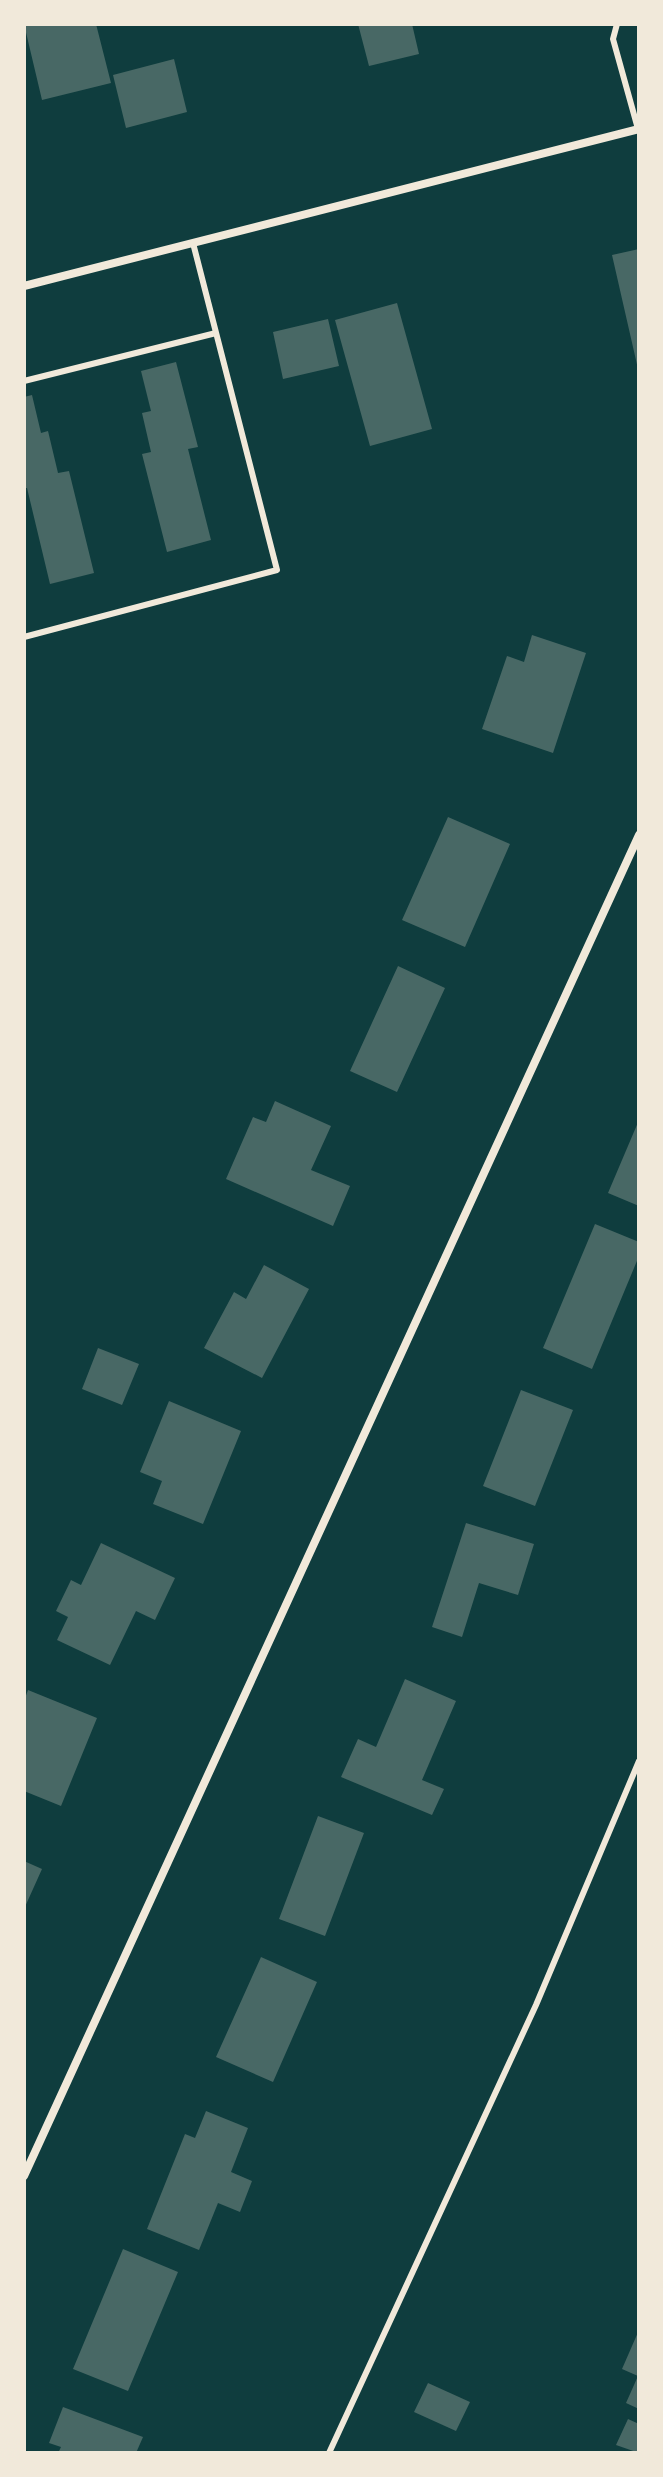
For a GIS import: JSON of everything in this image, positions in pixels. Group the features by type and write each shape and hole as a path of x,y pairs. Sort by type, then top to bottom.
{"street":[{"path":"24,286 638,129"},
{"path":"24,2176 639,835"}],"lane":[{"path":"617,24 613,39 638,129"},
{"path":"24,637 277,570 193,243"},
{"path":"24,381 216,333"},
{"path":"329,2453 536,2005 639,1761"}],"building":[{"path":"24,24 96,24 111,83 42,100"},
{"path":"358,24 412,24 419,54 369,66"},
{"path":"174,59 187,112 126,128 113,75"},
{"path":"639,249 639,369 638,369 612,255"},
{"path":"397,303 432,429 370,446 335,320"},
{"path":"328,319 339,366 283,379 273,332"},
{"path":"176,362 198,447 188,449 211,540 167,552 142,454 151,452 142,413 151,411 141,371"},
{"path":"32,395 41,433 48,431 58,473 69,471 94,573 50,584 27,488 24,488 24,397"},
{"path":"532,635 586,653 553,753 482,729 507,656 524,662"},
{"path":"448,817 510,844 465,947 402,920"},
{"path":"398,966 445,988 397,1092 350,1071"},
{"path":"275,1101 331,1126 311,1170 350,1186 333,1226 226,1179 253,1117 266,1122"},
{"path":"639,1120 639,1206 608,1193"},
{"path":"595,1224 639,1242 639,1256 592,1369 543,1348"},
{"path":"264,1265 309,1289 262,1378 204,1348 234,1292 246,1299"},
{"path":"98,1348 139,1364 122,1405 82,1389"},
{"path":"521,1390 573,1410 535,1506 483,1486"},
{"path":"169,1401 241,1431 203,1524 153,1504 162,1481 140,1472"},
{"path":"466,1523 534,1544 518,1595 479,1583 462,1637 432,1627"},
{"path":"101,1543 175,1578 155,1620 136,1611 110,1665 57,1640 68,1617 56,1611 71,1580 81,1585"},
{"path":"405,1679 456,1701 422,1780 444,1789 432,1815 341,1777 358,1739 376,1747"},
{"path":"28,1690 97,1718 61,1806 24,1791 24,1701"},
{"path":"318,1816 364,1833 325,1936 279,1919"},
{"path":"24,1861 42,1869 24,1909"},
{"path":"261,1957 317,1982 273,2082 216,2057"},
{"path":"206,2111 248,2128 231,2172 252,2181 240,2212 218,2203 199,2250 147,2229 185,2134 195,2138"},
{"path":"123,2249 178,2272 128,2391 73,2369"},
{"path":"639,2330 639,2409 626,2403 638,2376 622,2369"},
{"path":"428,2383 470,2402 456,2431 414,2412"},
{"path":"63,2407 143,2437 136,2453 58,2453 61,2447 49,2443"},
{"path":"628,2419 639,2424 639,2453 616,2445"}]}
